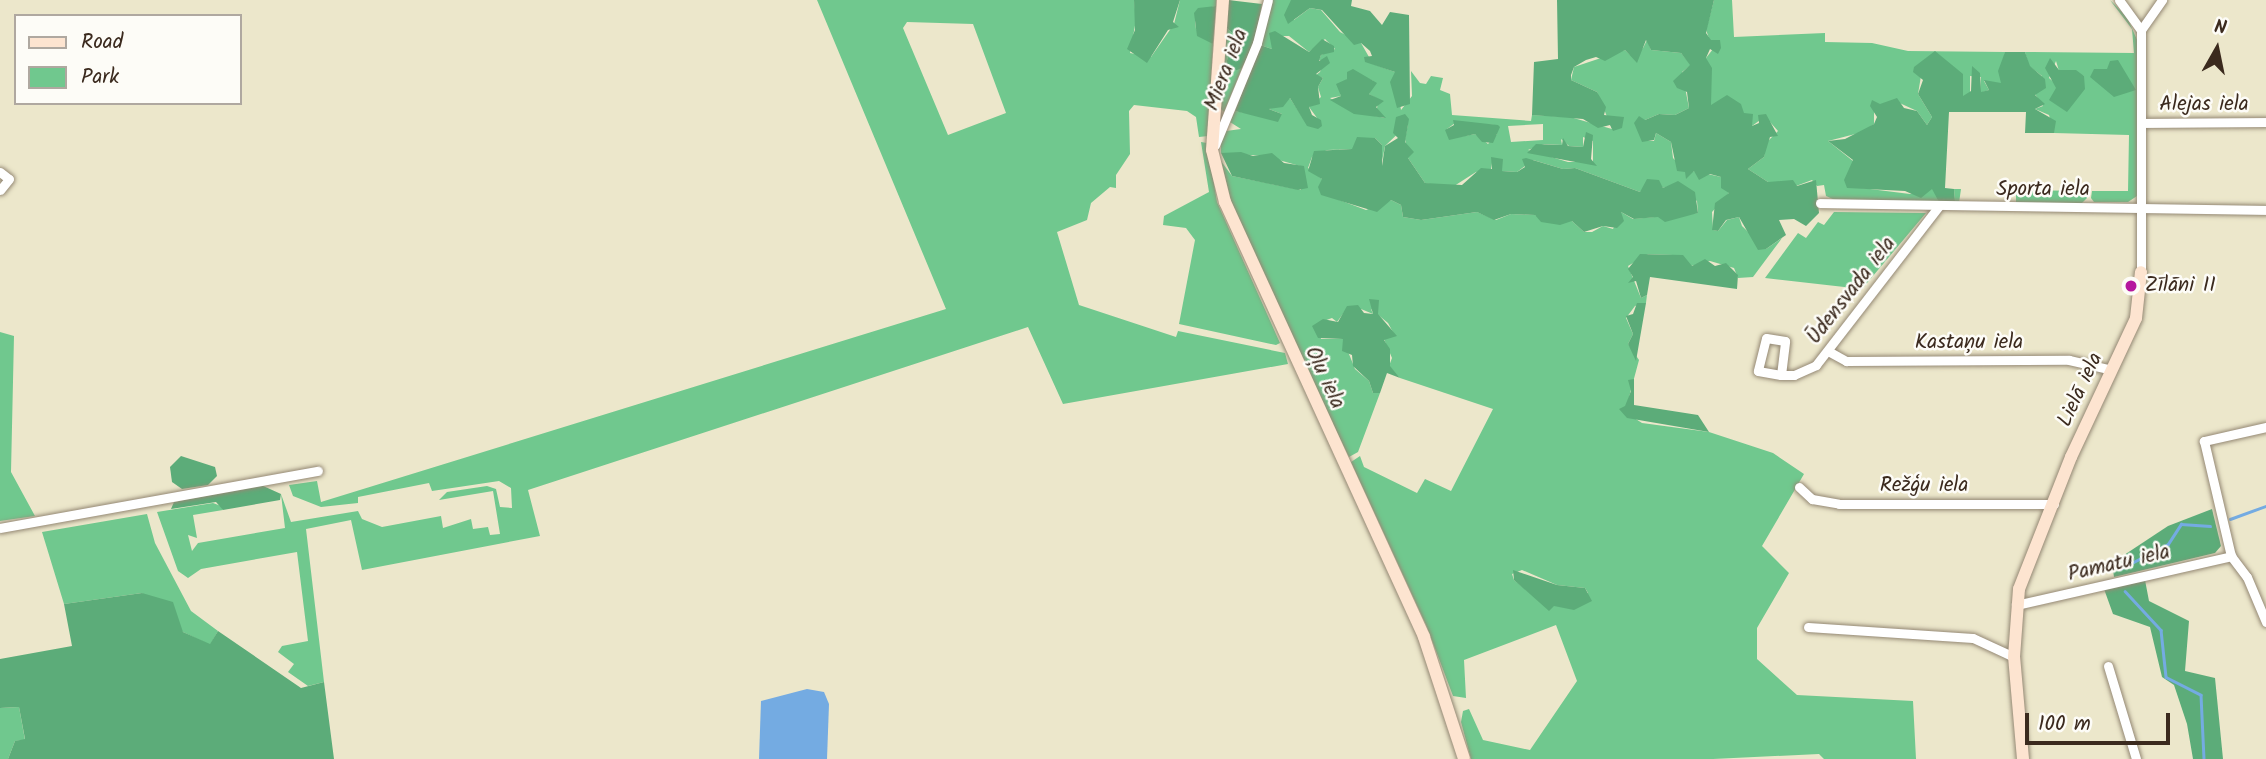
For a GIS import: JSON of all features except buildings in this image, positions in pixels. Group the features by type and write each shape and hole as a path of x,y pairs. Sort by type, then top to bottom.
{"street":[{"name":"Oļu iela","path":"1223,0 1212,150 1225,202 1242,245 1424,637 1464,759"},
{"name":"Miera iela","path":"1212,150 1257,43 1268,0"},
{"path":"2119,0 2141,30 2162,0"},
{"name":"Lielā iela","path":"2023,759 2014,657 2016,605 2054,504 2136,318 2141,272 2141,30"},
{"name":"Alejas iela","path":"2143,124 2266,122"},
{"path":"0,172 9,179 0,190"},
{"name":"Sporta iela","path":"1820,203 1938,207 2266,210"},
{"name":"Ūdensvada iela","path":"1781,375 1785,341 1766,338 1758,371 1781,375 1805,372 1828,351 1938,207"},
{"name":"Kastaņu iela","path":"1828,351 1846,361 2069,360 2112,370"},
{"path":"2266,427 2210,436 2204,441 2231,556 2247,577 2266,622"},
{"path":"0,528 318,471"},
{"name":"Režģu iela","path":"1799,487 1812,499 1839,504 2054,504"},
{"name":"Pamatu iela","path":"2016,605 2231,556"},
{"path":"1808,627 1973,638 2014,657"},
{"path":"2108,666 2136,759"}],"green space":[{"path":"817,0 1134,0 1136,20 1130,53 1151,57 1174,24 1180,0 1216,0 1216,6 1203,9 1195,21 1196,29 1213,44 1208,136 1199,137 1196,117 1187,111 1134,105 1129,111 1130,154 1116,175 1116,188 1110,187 1091,203 1087,220 1057,232 1079,305 1176,337 1178,331 1285,353 1288,364 1063,404 1028,327 528,490 540,536 362,570 351,520 306,529 324,682 308,686 288,672 294,664 278,652 282,646 308,641 297,552 201,569 188,578 178,571 157,512 213,503 221,506 223,510 193,515 197,538 188,535 192,551 198,543 285,528 281,494 291,522 358,511 362,519 382,527 441,516 443,528 471,519 473,529 488,527 490,535 500,534 493,491 439,500 447,492 487,486 496,489 500,507 512,508 511,488 499,481 432,491 429,483 358,497 358,503 321,507 293,496 289,485 317,481 321,502 946,309","holes":["907,22 973,24 1006,113 948,135 903,28"]},
{"path":"1134,0 1180,0 1173,22 1179,27 1168,30 1147,63 1127,49 1135,30"},
{"path":"1228,0 1262,4 1255,41 1242,68 1229,73 1225,69 1228,56 1242,43 1227,28"},
{"path":"1271,0 1291,0 1294,20 1310,8 1321,10 1340,32 1361,43 1373,64 1395,72 1401,110 1412,96 1411,71 1420,83 1426,84 1431,76 1443,78 1440,90 1450,94 1452,115 1531,121 1532,115 1570,117 1612,129 1597,92 1571,80 1574,67 1625,50 1630,55 1643,48 1647,40 1651,50 1681,53 1691,65 1682,72 1689,108 1675,115 1659,114 1645,120 1638,131 1648,141 1654,141 1656,133 1671,142 1673,158 1688,174 1694,171 1721,177 1729,193 1712,212 1713,230 1718,231 1727,220 1739,217 1742,226 1766,249 1782,238 1753,277 1738,278 1734,268 1710,261 1691,266 1673,255 1648,254 1628,266 1641,298 1647,295 1646,303 1635,306 1626,318 1633,334 1628,344 1639,360 1625,412 1642,423 1709,432 1773,453 1804,474 1762,546 1789,573 1757,628 1757,659 1797,695 1913,701 1916,759 1824,759 1819,754 1713,759 1471,759 1461,722 1463,711 1469,709 1483,740 1530,750 1577,681 1556,625 1464,660 1466,698 1453,696 1427,627 1351,462 1360,456 1364,467 1417,493 1425,479 1451,491 1493,409 1400,378 1389,366 1392,358 1384,339 1394,334 1388,323 1371,309 1373,314 1361,309 1345,311 1337,322 1332,318 1318,323 1321,339 1343,339 1355,369 1369,381 1373,393 1380,393 1358,452 1349,457 1295,346 1231,201 1221,161 1232,176 1301,190 1300,166 1265,156 1221,153 1221,141 1226,131 1241,129 1230,122 1235,111 1272,118 1282,114 1269,109 1290,98 1308,126 1320,122 1309,107 1321,97 1318,87 1323,78 1316,75 1320,72 1324,60 1319,60 1321,55 1335,49 1325,39 1309,52 1289,36 1272,36 1272,49 1260,45","holes":["1355,72 1373,81 1369,94 1378,99 1377,109 1385,118 1350,111 1330,98 1341,96 1339,87","1455,123 1495,125 1497,134 1488,144 1475,134 1453,138 1447,129","1408,124 1405,139 1408,158 1425,183 1451,188 1476,172 1491,169 1492,163 1502,171 1517,172 1533,160 1563,169 1575,168 1640,192 1656,180 1663,188 1676,184 1697,201 1698,213 1633,219 1621,212 1613,229 1603,226 1592,232 1584,232 1572,221 1546,221 1535,215 1511,214 1496,220 1477,212 1421,220 1403,217 1401,205 1391,200 1366,210 1326,195 1322,179 1308,168 1312,157 1327,150 1353,149 1375,138 1382,145 1381,166 1385,146","1543,124 1543,140 1511,142 1508,126","1583,137 1593,141 1593,162 1568,162 1528,150 1544,144 1562,145 1561,139 1569,146 1583,147","1522,570 1557,585 1585,588 1588,593 1580,606 1546,606 1514,580 1512,574"]},
{"path":"1291,0 1352,0 1351,6 1370,11 1382,25 1390,12 1409,15 1410,104 1397,108 1390,82 1395,72 1365,62 1364,57 1372,56 1370,51 1361,43 1354,45 1322,10 1310,8 1288,24 1284,15"},
{"path":"1557,0 1714,0 1706,33 1711,40 1720,40 1721,48 1718,54 1710,49 1706,58 1712,68 1711,105 1727,95 1741,104 1744,113 1753,114 1752,126 1759,123 1758,115 1766,114 1778,136 1770,137 1764,157 1748,169 1768,182 1793,180 1797,186 1816,180 1819,213 1806,226 1794,219 1779,220 1786,235 1766,249 1758,250 1739,217 1726,220 1718,231 1712,230 1715,203 1729,193 1721,188 1721,177 1710,174 1699,180 1694,171 1686,179 1685,172 1677,171 1671,142 1656,133 1654,140 1642,142 1634,123 1639,116 1645,120 1659,114 1675,115 1689,108 1687,92 1677,88 1673,81 1690,65 1681,53 1651,50 1646,40 1637,63 1625,50 1605,61 1596,57 1586,60 1574,67 1571,75 1571,80 1597,92 1606,107 1604,115 1624,117 1622,128 1613,131 1610,125 1598,128 1583,119 1532,115 1534,62 1558,59"},
{"path":"1714,0 1732,0 1734,37 1825,33 1825,42 1872,43 1908,51 2005,52 2002,84 1984,81 1989,90 1980,93 1981,77 1970,76 1970,95 1963,97 1962,86 1923,64 1918,94 1932,117 1927,125 1917,111 1893,100 1874,110 1874,124 1863,132 1828,141 1853,161 1854,187 1910,194 1932,188 1955,201 1954,189 1961,189 1959,203 1835,200 1826,196 1824,185 1817,186 1812,180 1796,186 1768,182 1748,169 1764,157 1766,143 1778,131 1770,122 1760,120 1752,126 1748,115 1711,105 1706,58 1713,49 1706,30"},
{"path":"2110,0 2127,17 2138,42 2137,196 2128,202 2094,202 2091,198 2092,191 2128,191 2129,135 2054,133 2049,115 2035,109 2043,106 2035,94 2042,76 2029,66 2025,52 2134,53 2132,29","holes":["2056,61 2059,71 2084,76 2072,102 2057,102 2056,84 2049,78"]},
{"path":"1216,6 1213,44 1197,36 1194,13 1198,8"},
{"path":"1227,28 1242,43 1228,56 1225,69 1242,68 1224,112 1221,109"},
{"path":"1275,31 1309,52 1322,39 1334,46 1334,52 1321,55 1319,61 1327,56 1330,63 1316,74 1323,78 1318,87 1320,104 1309,107 1312,115 1321,120 1322,126 1318,129 1307,126 1290,98 1283,107 1269,109 1282,114 1278,122 1235,111 1260,45 1272,49 1269,33"},
{"path":"1935,51 1963,74 1963,96 1971,91 1972,66 1980,73 1981,92 1989,90 1984,80 2001,83 1998,71 2005,52 2025,52 2030,66 2045,79 2046,88 2035,95 2045,104 2035,109 2056,121 2054,133 2025,133 2026,112 1949,112 1945,188 1954,189 1955,201 1939,202 1932,189 1921,198 1905,191 1847,188 1844,180 1853,160 1828,141 1845,139 1874,124 1877,117 1870,106 1872,100 1880,104 1897,98 1904,108 1917,111 1927,125 1932,117 1918,94 1923,80 1913,72 1914,67"},
{"path":"2050,58 2059,70 2076,70 2084,76 2085,89 2067,112 2049,100 2056,88 2045,68"},
{"path":"2118,60 2136,90 2114,97 2090,77 2094,69 2107,69 2110,61"},
{"path":"1353,69 1377,83 1369,94 1384,101 1376,107 1386,118 1354,114 1330,100 1341,96 1336,84 1347,79 1347,72"},
{"path":"1405,114 1409,119 1405,142 1414,152 1408,158 1425,183 1462,185 1481,168 1492,169 1491,157 1503,159 1502,171 1517,172 1525,167 1522,159 1526,158 1563,169 1575,168 1640,192 1647,179 1659,180 1663,188 1678,181 1695,192 1698,213 1665,222 1658,217 1634,219 1621,212 1624,221 1617,228 1603,226 1584,232 1572,221 1560,225 1541,222 1535,215 1511,214 1494,220 1477,212 1421,220 1403,217 1401,205 1391,200 1377,212 1321,195 1318,187 1322,179 1308,171 1314,151 1352,149 1357,137 1375,138 1382,145 1382,166 1385,146 1398,138 1393,133 1396,117"},
{"path":"1453,120 1500,127 1493,143 1482,142 1475,134 1449,140 1445,130 1454,125"},
{"path":"1586,132 1593,135 1591,159 1597,166 1527,153 1536,144 1562,145 1563,138 1568,146 1583,147"},
{"path":"1201,142 1207,143 1217,202 1280,343 1276,345 1179,324 1195,240 1186,228 1163,225 1164,216 1209,192"},
{"path":"1241,152 1253,156 1272,153 1284,163 1304,166 1308,188 1298,190 1232,176 1221,153"},
{"path":"2016,190 2087,191 2087,198 2082,203 2016,204"},
{"path":"1834,212 1926,213 1862,289 1765,278 1798,233 1806,238 1818,222 1824,225"},
{"path":"1640,254 1683,255 1692,266 1705,259 1715,266 1726,263 1738,275 1737,289 1650,277 1647,295 1641,298 1636,281 1628,283 1633,277 1628,269"},
{"path":"1369,299 1379,300 1378,314 1397,336 1384,340 1390,349 1390,366 1400,378 1387,373 1380,393 1373,393 1369,381 1353,366 1352,355 1342,351 1343,339 1318,338 1312,326 1323,319 1338,322 1347,306 1358,305 1364,313 1373,314"},
{"path":"1637,303 1646,303 1636,361 1628,344 1633,334 1626,316 1633,314"},
{"path":"0,332 14,336 11,472 35,516 0,521"},
{"path":"1634,379 1634,405 1698,415 1709,432 1627,418 1619,409 1625,406 1631,391 1628,380"},
{"path":"181,456 215,467 217,476 208,485 182,489 172,482 170,467"},
{"path":"261,485 281,494 280,500 223,510 216,502 171,509 174,502"},
{"path":"2212,509 2221,546 2215,553 2114,577 2112,563 2168,526"},
{"path":"147,514 155,543 191,611 218,631 210,645 183,632 142,593 64,604 42,532"},
{"path":"1513,570 1557,585 1585,588 1592,601 1574,610 1554,606 1549,611 1514,580"},
{"path":"2145,580 2149,601 2189,621 2185,671 2215,678 2223,759 2193,759 2187,724 2174,685 2162,677 2150,627 2113,614 2104,589"},
{"path":"142,593 173,602 183,632 210,644 218,631 301,688 324,682 334,759 8,759 15,741 25,739 19,707 0,708 0,659 72,646 64,604"},
{"path":"19,707 25,740 15,741 8,759 0,759 0,708"}],"water":[{"path":"807,689 824,692 829,704 827,759 759,759 761,701"}],"waterway":[{"path":"2230,519 2266,506"},
{"path":"2120,569 2168,544 2181,524 2210,526"},
{"path":"2125,591 2161,630 2166,677 2201,695 2204,759"}],"place":[{"name":"Zīlāni II","path":"2131,286"}]}
